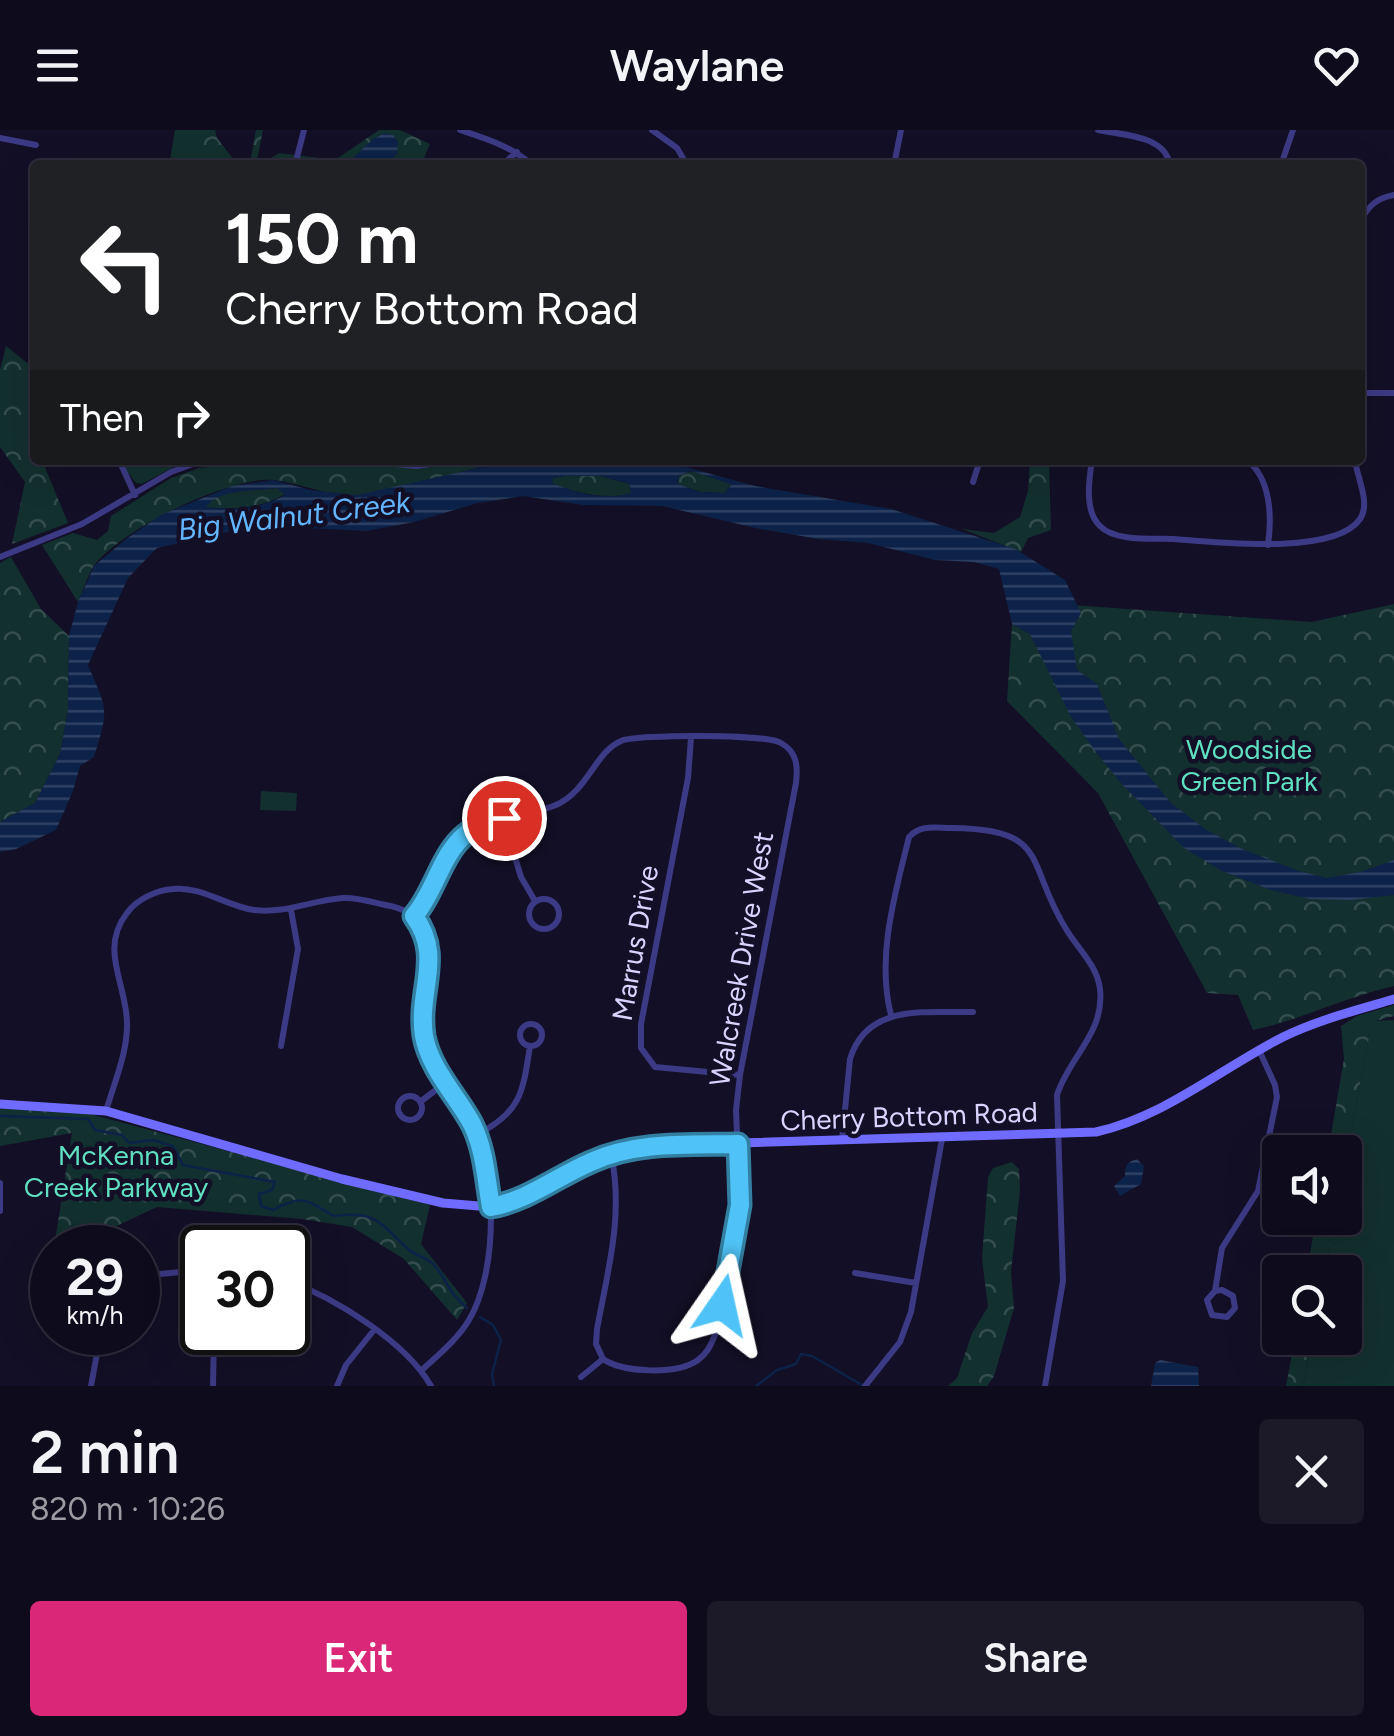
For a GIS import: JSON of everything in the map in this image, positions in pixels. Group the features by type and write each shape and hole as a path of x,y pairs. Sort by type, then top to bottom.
{"main road":[{"name":"Cherry Bottom Road","path":"0,1104 106,1111 342,1180 443,1203 491,1207 524,1198 611,1154 671,1145 942,1139 1107,1130 1158,1111 1259,1050 1326,1020 1394,999"}],"street":[{"path":"296,160 304,130"},
{"path":"460,130 496,141 526,160"},
{"path":"652,130 677,148 684,160"},
{"path":"895,160 901,130"},
{"path":"1098,130 1159,146 1169,160"},
{"path":"1283,160 1293,130"},
{"path":"0,138 36,146"},
{"path":"508,160 517,152"},
{"path":"1365,212 1382,197 1394,195"},
{"path":"1365,393 1394,394"},
{"path":"121,465 135,494"},
{"path":"0,557 82,524 182,468 201,465"},
{"path":"973,482 978,465"},
{"path":"1092,465 1092,515 1104,530 1128,536 1268,545 1337,535 1357,523 1364,510 1356,465"},
{"path":"1252,465 1261,475 1269,506 1268,545"},
{"path":"414,916 427,901 447,858 467,833 504,818 556,805 580,789 613,746 623,740 690,738"},
{"name":"Walcreek Drive West","path":"603,1358 615,1368 676,1368 694,1363 709,1351 738,1220 736,1110 740,1075 798,767 791,750 778,740 690,738"},
{"name":"Marrus Drive","path":"690,738 688,778 641,1024 641,1048 656,1066 740,1075"},
{"path":"504,818 521,877 536,901"},
{"path":"891,1015 884,978 885,956 907,842 913,832 921,828 1008,834 1032,852 1066,928 1097,973 1100,991 1094,1032 1058,1091 1063,1282 1045,1386"},
{"path":"106,1111 126,1033 126,1011 114,948 118,927 129,910 149,896 177,888 250,910 291,910 322,900 348,898 397,907 414,916 430,946 423,1000 424,1039 483,1150 491,1207 490,1246 476,1307 458,1336 422,1370"},
{"path":"545,898 557,906 559,916 552,928 538,929 530,922 528,911 536,901 545,898"},
{"path":"281,1046 298,949 291,910"},
{"path":"842,1141 854,1048 868,1029 891,1015 973,1012"},
{"path":"476,1134 496,1125 514,1109 521,1095 530,1046"},
{"path":"1214,1291 1226,1291 1232,1296 1234,1308 1227,1317 1209,1312 1207,1300 1214,1291 1222,1248 1256,1194 1277,1097 1259,1050"},
{"path":"420,1102 445,1084"},
{"path":"866,1384 900,1342 911,1312 942,1139"},
{"path":"580,1377 603,1358 596,1344 597,1328 617,1220 618,1194 611,1154"},
{"path":"0,1182 0,1211"},
{"path":"855,1273 916,1283"},
{"path":"310,1292 335,1303 374,1330 422,1370 431,1386"},
{"path":"337,1386 346,1364 374,1330"},
{"path":"90,1386 96,1355"},
{"path":"213,1386 214,1355"}],"green space":[{"path":"175,130 215,130 234,160 170,160"},
{"path":"256,130 263,130 257,160 251,160"},
{"path":"379,130 400,130 430,144 423,160 392,160 397,153 360,153 352,160 335,160"},
{"path":"279,153 335,160 268,160"},
{"path":"6,346 30,365 30,465 44,465 68,523 12,544 25,482 0,447 0,370"},
{"path":"125,465 178,465 142,484 136,483"},
{"path":"491,465 358,495 275,480 232,486 150,522 106,552 93,567 78,602 42,545 73,533 97,540 108,531 111,516 171,478 199,468"},
{"path":"1030,465 1049,465 1051,530 1028,538 1021,552 962,529 994,533 1020,517 1028,491"},
{"path":"692,471 731,484 725,493 701,492 678,484 679,476"},
{"path":"600,476 630,484 631,493 601,496 552,484 553,478"},
{"path":"277,488 285,494 256,505 206,507 228,493"},
{"path":"11,557 41,609 69,636 68,710 60,754 35,803 0,822 0,563"},
{"name":"Woodside Green Park","path":"1057,604 1312,622 1394,604 1394,986 1253,1030 1238,995 1207,993 1098,793 1007,701 1012,624 1030,634 1035,644"},
{"path":"261,791 297,793 296,811 260,810"},
{"path":"1394,1005 1394,1016 1372,1022 1350,1135 1331,1135 1344,1059 1341,1026 1357,1016"},
{"path":"1394,1020 1394,1386 1303,1386 1309,1355 1362,1355 1362,1255 1327,1255 1332,1235 1362,1235 1362,1135 1350,1135 1372,1021"},
{"name":"McKenna Creek Parkway","path":"0,1108 79,1111 430,1205 421,1244 467,1303 457,1320 404,1259 352,1227 157,1207 119,1225 57,1225 72,1133 0,1146"},
{"path":"1012,1162 1019,1169 1020,1190 1011,1272 1014,1308 994,1376 987,1386 948,1386 957,1378 972,1333 988,1307 982,1259 988,1177 993,1168"},
{"path":"1313,1235 1332,1235 1327,1255 1310,1255"},
{"path":"1292,1355 1309,1355 1303,1386 1286,1386"}],"water":[{"path":"385,133 393,135 398,142 392,160 351,160"},
{"name":"Big Walnut Creek","path":"492,465 679,465 755,486 891,509 1015,549 1065,580 1081,613 1071,631 1077,670 1097,684 1119,739 1170,802 1205,829 1242,849 1299,871 1327,878 1394,860 1394,895 1310,899 1271,890 1222,871 1184,848 1121,783 1070,715 1030,634 1012,624 999,569 974,562 935,560 868,543 760,529 662,506 583,505 523,496 366,531 289,527 232,531 157,548 128,578 88,665 104,710 94,757 80,766 56,830 16,849 0,852 0,822 35,803 60,754 68,710 69,636 94,566 161,515 232,486 273,480 311,490 357,495","holes":["691,471 730,484 725,493 701,492 678,484 679,476","600,476 630,484 631,493 591,495 552,483 553,478","277,488 285,495 266,503 247,508 206,507 228,494"]},
{"path":"1137,1159 1144,1166 1141,1184 1120,1196 1114,1186 1125,1176 1128,1163"},
{"path":"1160,1360 1198,1367 1199,1386 1151,1386 1155,1363"}],"waterway":[{"path":"0,1116 88,1119 95,1130 122,1135 129,1143 153,1140 173,1146 183,1165 275,1182 272,1190 259,1194 261,1206 273,1210 299,1200 334,1216 359,1215 376,1220 411,1251 431,1262 467,1308"},
{"path":"480,1317 493,1325 501,1340 492,1374 494,1386"},
{"path":"756,1386 777,1370 796,1364 801,1354 812,1356 862,1385"}],"route":[{"path":"504,818 467,833 447,858 427,901 414,916 430,946 423,1000 424,1039 483,1150 491,1207 524,1198 590,1162 626,1150 738,1144 740,1205 722,1305"}]}
